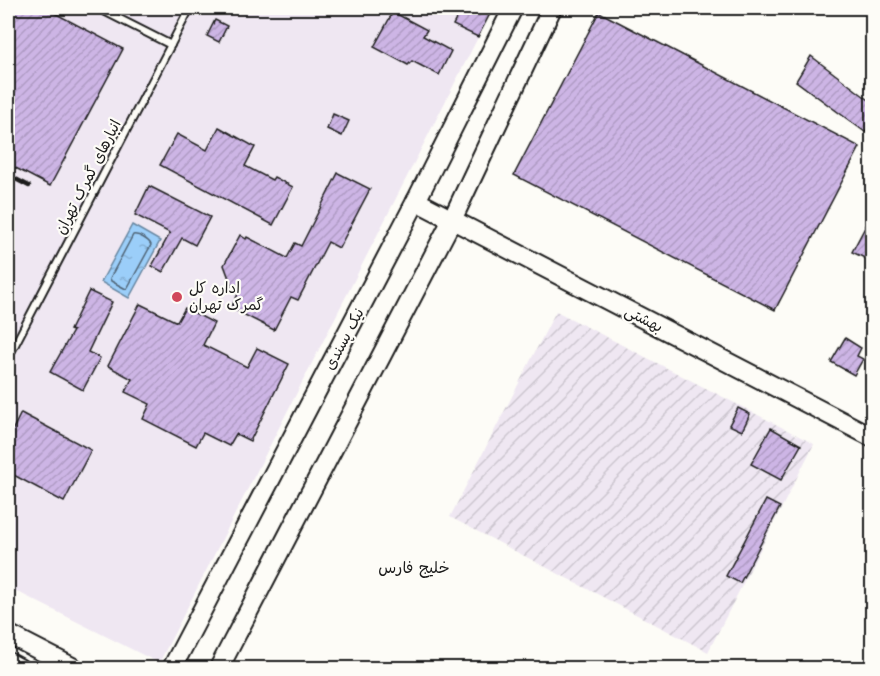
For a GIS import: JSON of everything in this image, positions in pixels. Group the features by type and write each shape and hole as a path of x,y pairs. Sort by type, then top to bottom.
{"street":[{"name":"نیک پسندی","path":"172,669 416,201 513,8"},
{"path":"219,669 452,220 552,8"},
{"name":"بهشتی","path":"416,201 873,437"},
{"path":"8,634 74,669"},
{"path":"8,662 19,669"}],"lane":[{"path":"98,8 171,45"},
{"name":"انبارهای گمرک تهران","path":"8,358 190,8"}],"shaded area":[{"name":"اداره کل گمرک تهران","path":"8,8 493,8 159,663 8,587"},
{"path":"556,311 814,444 708,652 450,517"}],"water":[{"path":"132,225 160,241 129,298 101,282"}],"building":[{"path":"8,8 45,8 123,49 50,186 8,164"},
{"path":"462,8 493,8 478,37 453,25"},
{"path":"393,12 427,30 423,36 451,51 439,75 412,61 408,65 374,47"},
{"path":"599,12 860,147 775,310 514,175"},
{"path":"215,20 227,26 219,42 207,36"},
{"path":"811,56 873,103 873,122 865,132 796,81"},
{"path":"333,114 349,121 342,136 327,129"},
{"path":"219,127 255,147 245,166 272,180 274,177 293,187 273,225 160,165 177,134 207,150"},
{"path":"338,173 370,189 339,248 328,242 298,300 291,297 274,330 231,308 238,294 233,289 224,265 240,235 287,258 295,243 301,246"},
{"path":"149,186 210,217 195,245 182,238 163,272 152,266 170,233 135,215"},
{"path":"873,212 873,262 852,252"},
{"path":"89,291 112,302 88,352 100,358 83,390 50,372 73,331 70,330"},
{"path":"140,304 177,322 185,308 214,323 203,345 247,367 257,348 289,364 250,441 236,434 229,446 203,433 196,446 143,419 150,404 125,392 132,379 108,366"},
{"path":"845,338 861,348 857,356 863,359 854,375 831,362"},
{"path":"738,408 750,414 742,431 729,425"},
{"path":"21,413 91,450 64,502 8,472 8,439"},
{"path":"771,428 801,445 781,480 751,464"},
{"path":"766,500 780,507 740,583 726,576"}],"railway":[{"path":"8,175 29,186"}],"place":[{"name":"اداره کل گمرک تهران","path":"177,297"}],"district":[{"name":"خلیج فارس","path":"414,567"}]}
